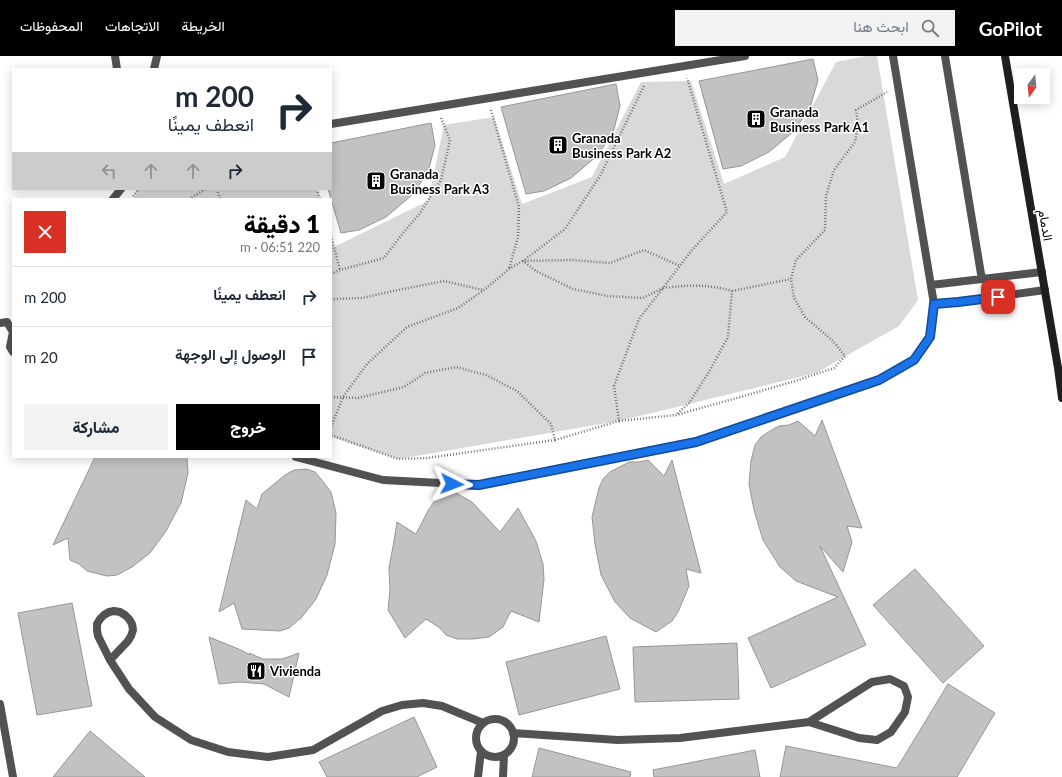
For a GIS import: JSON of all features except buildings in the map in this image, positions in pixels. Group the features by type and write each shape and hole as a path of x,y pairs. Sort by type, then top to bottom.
{"street":[{"path":"115,56 117,68"},
{"path":"154,68 157,56"},
{"path":"332,124 745,56"},
{"path":"300,458 383,480 479,485 696,442 879,380 914,360 930,337 934,304 893,56"},
{"path":"945,56 982,276"},
{"name":"الدمام","path":"1005,56 1062,398"},
{"path":"114,198 120,190"},
{"path":"931,285 982,276 1042,272"},
{"path":"934,304 1045,290"},
{"path":"0,323 6,322 12,331"},
{"path":"12,337 10,347 12,350"},
{"path":"110,660 128,641 133,630 129,619 120,612 114,611 109,612 100,619 97,624 98,636 110,660 129,689 155,717 191,740 228,752 268,757 313,750 382,711 402,705 423,703 442,706 483,723"},
{"path":"513,733 618,740 672,739 809,722 859,738 877,740 890,732 905,712 908,698 904,686 890,679 872,682 809,722"},
{"path":"0,704 13,777"},
{"path":"488,720 501,720 511,727 513,733 514,740 512,746 504,755 492,757 486,755 477,746 476,734 483,723 488,720"},
{"path":"478,777 481,751"},
{"path":"503,777 504,755"}],"path":[{"path":"619,422 614,386 640,319 692,250 727,212 683,66"},
{"path":"332,424 343,397 367,364 406,327 458,308 565,229 600,176 651,71"},
{"path":"332,435 398,459 427,458 555,440 619,422 676,415 795,381 834,368 845,356 833,341 805,317 794,298 791,279 796,260 825,230 826,196 834,170 855,142 858,124 856,110 898,86"},
{"path":"487,98 519,207 518,237 509,269"},
{"path":"332,274 384,258 420,213 441,180 450,140 436,107"},
{"path":"191,198 204,190"},
{"path":"332,240 340,270"},
{"path":"523,261 572,260 610,263 644,250 680,266"},
{"path":"523,261 536,271 573,289 601,294 643,298 662,288 687,285 718,287 732,291 791,279"},
{"path":"332,298 362,298 444,281 484,290"},
{"path":"676,415 689,403 709,372 728,337 732,291"},
{"path":"332,397 358,398 404,387 425,373 456,367 486,375 517,391 551,424 555,440"}],"shaded area":[{"path":"866,56 877,56 918,300 899,326 816,373 619,421 398,459 332,437 332,240 334,247 428,201 444,125 494,117 522,204 592,177 641,82 691,81 724,184 785,157 836,62"},
{"path":"138,190 317,190 320,198 134,198"}],"place":[{"name":"Granada Business Park A1","path":"756,119"},
{"name":"Granada Business Park A2","path":"558,145"},
{"name":"Granada Business Park A3","path":"376,181"},
{"name":"Vivienda","path":"256,671"}],"route":[{"path":"452,484 479,485 696,442 879,380 914,360 930,337 934,304 998,297"}]}
